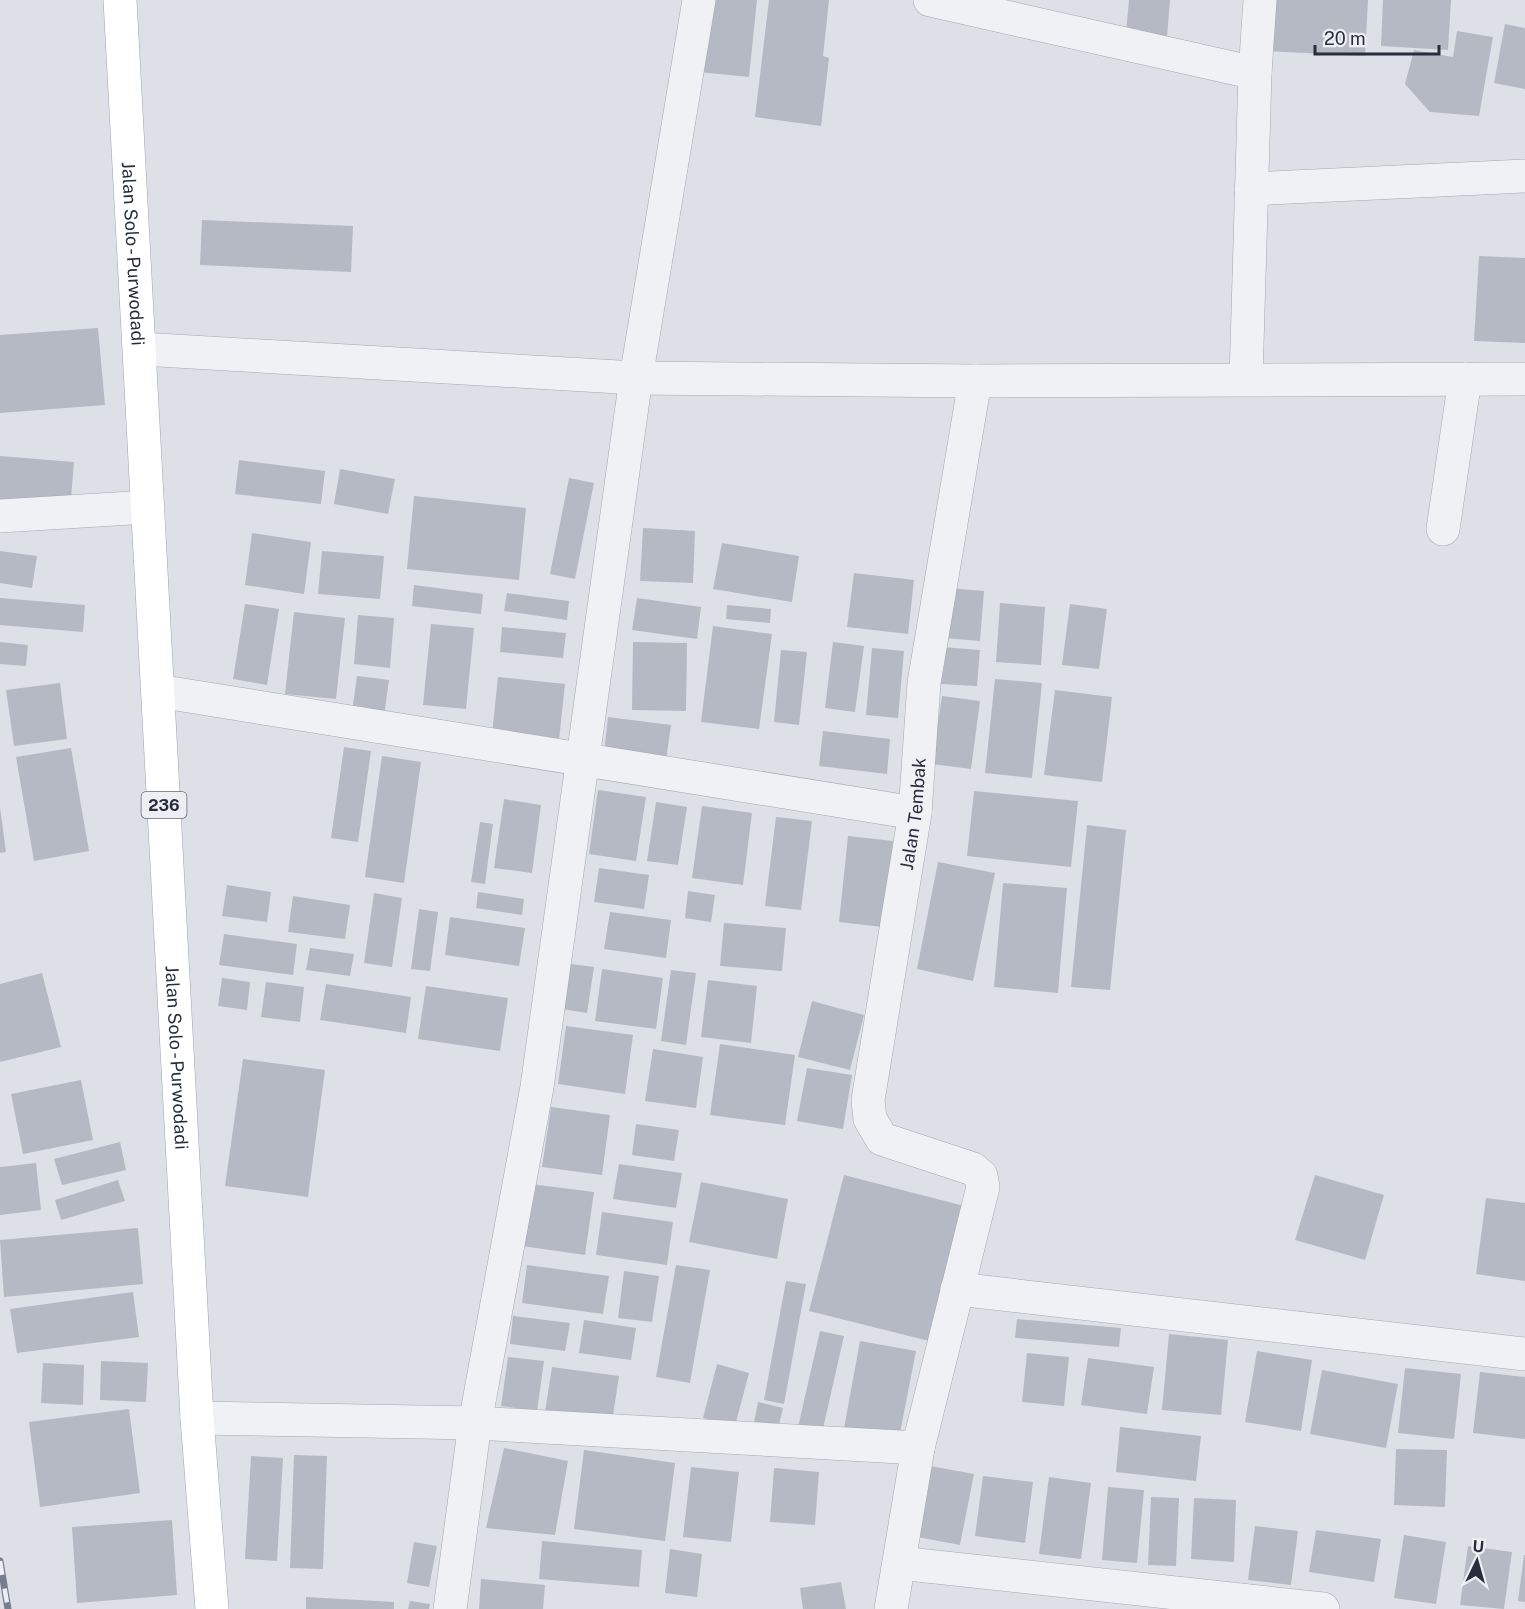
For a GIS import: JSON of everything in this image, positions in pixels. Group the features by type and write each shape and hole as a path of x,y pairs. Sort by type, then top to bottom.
{"main road":[{"name":"Jalan Solo - Purwodadi","path":"120,0 141,349 197,1418 212,1609"}],"street":[{"path":"450,1609 474,1423 537,1087 636,378 699,0"},
{"path":"930,0 1255,73"},
{"path":"1246,379 1255,73 1260,0"},
{"path":"1251,189 1525,176"},
{"path":"141,349 636,378 975,381 1525,379"},
{"path":"1443,529 1465,379"},
{"name":"Jalan Tembak","path":"957,1288 983,1187 981,1176 973,1169 882,1139 870,1119 868,1100 915,813 924,683 975,381"},
{"path":"0,516 148,507"},
{"path":"158,691 915,813"},
{"path":"891,1609 918,1448 957,1288 1525,1354"},
{"path":"197,1418 474,1423 918,1448"},
{"path":"899,1563 1323,1609"}],"building":[{"path":"707,0 757,0 749,77 699,72"},
{"path":"769,0 829,0 823,56 829,58 821,126 755,117"},
{"path":"1129,0 1170,0 1167,37 1126,33"},
{"path":"1265,0 1368,0 1365,56 1263,51"},
{"path":"1383,0 1451,0 1448,50 1381,46"},
{"path":"1505,24 1525,28 1525,89 1494,83"},
{"path":"1457,31 1493,37 1479,116 1430,112 1405,84 1414,50 1453,57"},
{"path":"202,220 353,226 351,272 200,265"},
{"path":"1479,256 1525,258 1525,343 1474,341"},
{"path":"98,328 105,405 0,413 0,335"},
{"path":"0,456 74,462 70,510 0,505"},
{"path":"239,460 325,471 321,504 235,494"},
{"path":"340,469 395,479 388,514 334,504"},
{"path":"569,478 594,483 575,579 550,574"},
{"path":"414,496 526,508 519,580 407,569"},
{"path":"643,528 695,531 693,583 640,581"},
{"path":"252,533 311,542 304,594 245,585"},
{"path":"722,543 799,556 792,602 713,589"},
{"path":"0,551 37,556 32,588 0,583"},
{"path":"322,551 384,556 380,599 318,594"},
{"path":"854,573 914,580 908,634 847,627"},
{"path":"414,585 483,594 481,614 412,606"},
{"path":"948,588 984,591 980,641 944,638"},
{"path":"507,593 569,601 567,620 504,611"},
{"path":"0,598 85,605 83,632 0,625"},
{"path":"637,598 701,607 697,639 632,630"},
{"path":"1000,603 1045,607 1041,665 996,662"},
{"path":"245,604 279,609 267,685 233,679"},
{"path":"1070,604 1107,609 1099,669 1062,665"},
{"path":"727,605 771,609 770,623 726,619"},
{"path":"294,612 345,618 336,699 285,694"},
{"path":"358,615 394,618 390,668 354,664"},
{"path":"431,624 474,628 466,709 423,705"},
{"path":"713,626 772,634 759,729 701,722"},
{"path":"502,627 566,633 563,658 500,652"},
{"path":"0,642 28,645 26,666 0,664"},
{"path":"633,642 687,643 686,711 632,710"},
{"path":"833,642 864,646 855,712 825,708"},
{"path":"942,647 980,650 977,686 940,684"},
{"path":"872,648 904,651 898,718 866,715"},
{"path":"781,650 807,652 799,725 774,722"},
{"path":"357,676 389,680 384,716 352,712"},
{"path":"498,677 565,684 559,740 492,734"},
{"path":"995,679 1042,683 1032,778 985,773"},
{"path":"60,683 67,739 14,746 6,690"},
{"path":"1055,690 1112,697 1102,782 1044,775"},
{"path":"942,696 980,701 971,769 932,764"},
{"path":"608,717 671,725 665,767 603,760"},
{"path":"823,731 890,739 887,774 819,766"},
{"path":"344,747 371,751 358,842 331,838"},
{"path":"71,748 89,851 34,861 16,757"},
{"path":"382,756 421,762 404,883 365,877"},
{"path":"598,790 646,797 636,861 589,854"},
{"path":"974,791 1078,801 1071,867 967,856"},
{"path":"504,799 541,805 532,873 494,868"},
{"path":"656,802 687,807 678,865 647,861"},
{"path":"702,806 752,813 743,885 692,878"},
{"path":"0,807 6,852 0,853"},
{"path":"776,817 812,821 801,910 765,906"},
{"path":"480,822 493,824 485,884 471,882"},
{"path":"1087,825 1126,830 1110,990 1071,987"},
{"path":"848,836 893,841 883,927 839,922"},
{"path":"938,862 995,873 973,981 917,969"},
{"path":"599,868 649,875 644,909 594,902"},
{"path":"1003,883 1067,888 1058,993 994,987"},
{"path":"227,885 271,892 267,922 222,916"},
{"path":"688,891 715,895 711,922 685,918"},
{"path":"478,892 524,899 522,915 476,908"},
{"path":"374,893 402,898 392,967 364,963"},
{"path":"293,896 350,905 345,939 288,932"},
{"path":"419,909 438,912 430,971 411,969"},
{"path":"610,912 671,920 666,958 604,949"},
{"path":"450,917 525,928 519,966 445,955"},
{"path":"724,923 786,928 782,971 720,966"},
{"path":"224,934 297,944 293,975 219,965"},
{"path":"310,948 354,954 350,976 306,970"},
{"path":"556,962 594,967 587,1013 549,1007"},
{"path":"602,969 663,978 656,1029 595,1021"},
{"path":"671,970 696,973 686,1045 661,1041"},
{"path":"42,973 61,1047 0,1062 0,984"},
{"path":"222,978 250,982 247,1010 218,1006"},
{"path":"708,980 757,986 751,1043 701,1037"},
{"path":"266,982 304,987 300,1022 261,1017"},
{"path":"326,984 411,997 406,1033 320,1020"},
{"path":"426,986 508,998 500,1051 418,1039"},
{"path":"812,1001 864,1015 850,1070 798,1057"},
{"path":"566,1026 633,1035 625,1094 558,1084"},
{"path":"720,1044 795,1055 785,1125 710,1115"},
{"path":"653,1049 703,1057 696,1108 645,1101"},
{"path":"243,1059 325,1070 308,1197 225,1186"},
{"path":"807,1068 852,1075 843,1129 797,1121"},
{"path":"81,1080 93,1140 23,1154 11,1094"},
{"path":"551,1107 610,1115 602,1175 542,1167"},
{"path":"636,1124 679,1130 674,1161 632,1155"},
{"path":"120,1142 126,1170 62,1185 54,1159"},
{"path":"36,1163 41,1210 0,1215 0,1167"},
{"path":"619,1164 682,1173 676,1208 613,1199"},
{"path":"844,1175 968,1207 933,1342 809,1311"},
{"path":"1315,1175 1384,1195 1365,1260 1295,1240"},
{"path":"118,1180 125,1201 61,1220 55,1200"},
{"path":"701,1182 788,1199 777,1259 689,1242"},
{"path":"531,1184 594,1192 585,1255 522,1246"},
{"path":"1486,1198 1525,1203 1525,1281 1476,1274"},
{"path":"602,1212 673,1222 667,1265 596,1255"},
{"path":"138,1228 143,1284 4,1297 0,1240"},
{"path":"527,1265 609,1276 603,1314 522,1303"},
{"path":"676,1265 710,1270 690,1383 656,1377"},
{"path":"624,1271 659,1276 652,1322 618,1318"},
{"path":"786,1281 806,1284 784,1404 764,1400"},
{"path":"133,1292 139,1337 17,1353 10,1309"},
{"path":"513,1316 570,1323 565,1351 510,1344"},
{"path":"1017,1319 1121,1328 1119,1347 1015,1338"},
{"path":"584,1320 636,1328 631,1360 579,1353"},
{"path":"820,1331 844,1336 822,1433 798,1427"},
{"path":"1169,1334 1228,1340 1221,1415 1162,1410"},
{"path":"860,1341 916,1351 899,1438 844,1428"},
{"path":"1257,1351 1312,1360 1301,1431 1245,1422"},
{"path":"1027,1353 1069,1357 1064,1406 1022,1402"},
{"path":"508,1357 544,1361 537,1411 501,1406"},
{"path":"1088,1358 1154,1367 1147,1414 1081,1405"},
{"path":"101,1361 148,1363 146,1402 100,1400"},
{"path":"43,1363 84,1365 83,1405 41,1403"},
{"path":"717,1364 749,1373 735,1426 703,1418"},
{"path":"552,1367 619,1376 612,1422 545,1412"},
{"path":"1405,1368 1461,1374 1454,1439 1398,1433"},
{"path":"1322,1370 1398,1384 1386,1448 1310,1434"},
{"path":"1480,1372 1525,1377 1525,1439 1473,1433"},
{"path":"758,1402 783,1408 776,1438 752,1433"},
{"path":"129,1409 140,1493 40,1507 29,1422"},
{"path":"1120,1427 1201,1436 1196,1481 1116,1472"},
{"path":"504,1448 568,1461 555,1535 486,1528"},
{"path":"1396,1449 1447,1450 1445,1507 1394,1505"},
{"path":"584,1450 675,1463 665,1541 574,1529"},
{"path":"294,1455 327,1456 323,1569 290,1568"},
{"path":"251,1456 283,1458 277,1561 245,1559"},
{"path":"930,1466 974,1474 960,1545 917,1537"},
{"path":"691,1467 739,1472 731,1542 683,1537"},
{"path":"774,1468 819,1472 815,1525 770,1522"},
{"path":"983,1476 1033,1482 1025,1543 975,1536"},
{"path":"1049,1477 1091,1483 1081,1559 1039,1554"},
{"path":"1108,1487 1144,1490 1137,1563 1102,1560"},
{"path":"1151,1497 1179,1498 1176,1566 1148,1565"},
{"path":"1194,1498 1236,1500 1234,1562 1191,1559"},
{"path":"172,1520 177,1595 77,1603 72,1527"},
{"path":"1255,1526 1298,1531 1291,1585 1248,1580"},
{"path":"1316,1530 1381,1539 1374,1582 1309,1572"},
{"path":"1404,1535 1446,1542 1436,1604 1394,1598"},
{"path":"542,1541 642,1550 639,1587 539,1579"},
{"path":"414,1542 437,1546 429,1587 407,1583"},
{"path":"1468,1546 1512,1552 1504,1609 1460,1605"},
{"path":"670,1549 702,1554 697,1597 665,1593"},
{"path":"1525,1555 1525,1602 1518,1601"},
{"path":"481,1579 545,1585 543,1609 479,1609"},
{"path":"841,1582 846,1609 803,1609 800,1588"},
{"path":"306,1597 394,1602 394,1609 306,1609"},
{"path":"410,1601 430,1604 429,1609 408,1609"}],"railway":[{"path":"0,1561 8,1609"}]}
